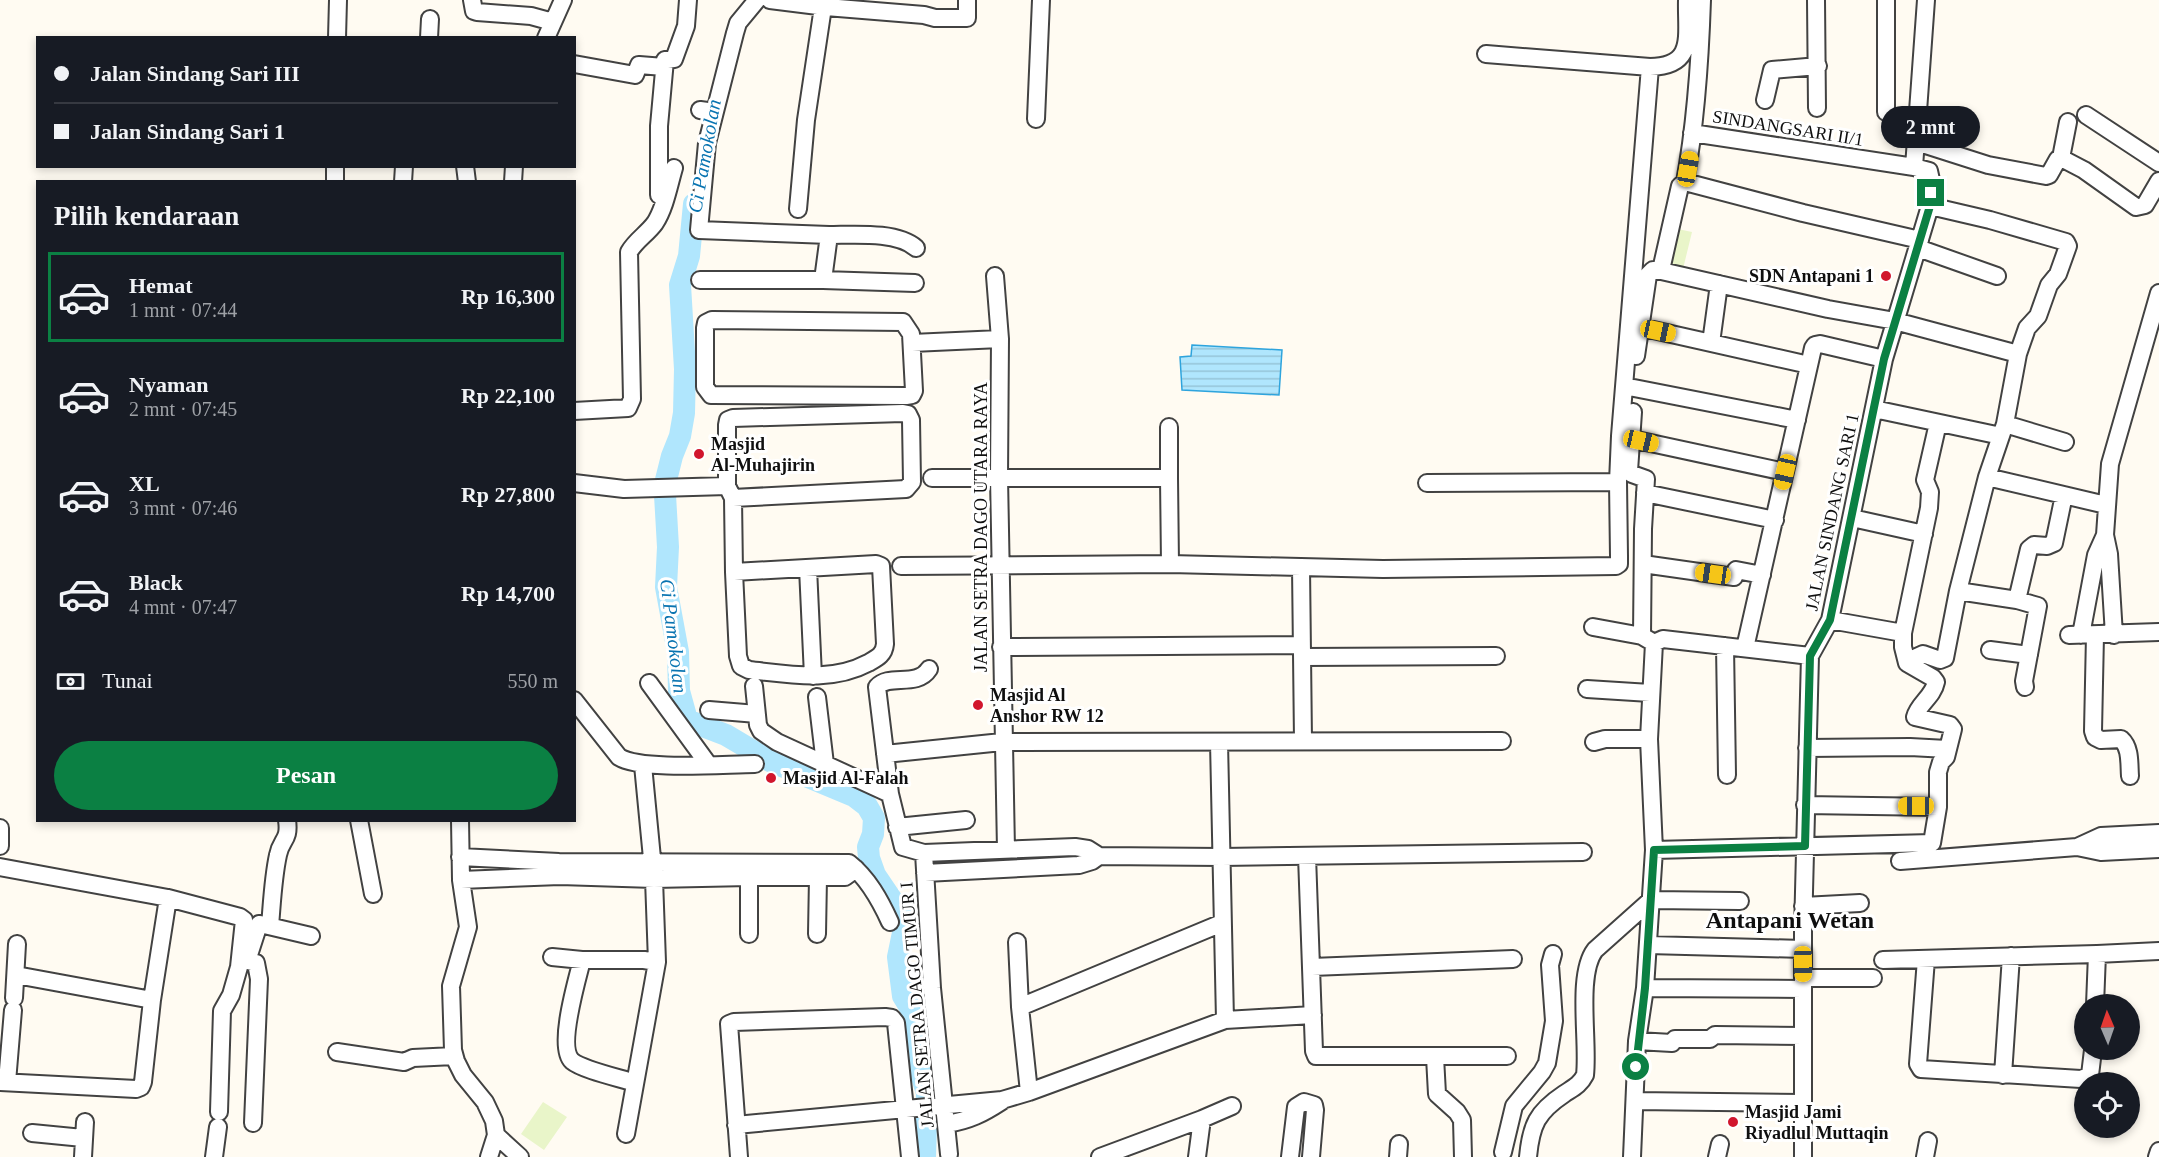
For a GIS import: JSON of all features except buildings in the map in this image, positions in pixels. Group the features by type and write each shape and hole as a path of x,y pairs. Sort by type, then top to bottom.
{"street":[{"path":"337,36 338,0"},
{"path":"472,0 474,11 477,12 531,16 553,22"},
{"path":"547,36 563,0"},
{"path":"658,218 661,176 659,126 664,67 665,60 674,59 686,26 688,0"},
{"path":"758,0 738,23 708,111 699,228 701,232 801,232 888,237 905,240 916,248"},
{"path":"770,0 823,7 892,6 935,18 967,18 967,0"},
{"path":"1036,119 1041,0"},
{"path":"1486,54 1667,67 1680,60 1686,47 1687,0"},
{"path":"1661,270 1680,186 1685,182 1700,65 1702,0"},
{"path":"1816,0 1817,108"},
{"path":"1886,0 1886,112"},
{"path":"1914,167 1926,0"},
{"path":"798,209 806,120 823,7"},
{"path":"429,36 430,19"},
{"path":"576,64 635,75 639,65 664,67"},
{"path":"1765,100 1772,70 1818,66"},
{"path":"901,566 1170,564 1383,569 1613,567 1619,564 1618,482 1632,277 1650,67"},
{"path":"2086,115 2159,163"},
{"path":"1916,142 1988,165 2046,176 2061,158 2068,122"},
{"name":"SINDANGSARI II/1","path":"1692,133 1914,167"},
{"path":"2061,158 2136,207 2145,206 2159,181"},
{"name":"JALAN SINDANG SARI 1","path":"1803,1157 1803,906 1810,656 1830,620 1884,359 1930,206 1929,171 1914,167"},
{"path":"576,411 628,408 632,399 629,252 634,243 658,218 674,168"},
{"path":"1685,182 1919,244 1997,276"},
{"path":"1907,663 1923,654 1940,660 1945,658 1958,591 1987,477 2003,430 2018,354 2027,328 2038,316 2049,285 2058,274 2068,246 2066,242 1990,220 1930,206"},
{"path":"823,280 829,235"},
{"path":"1632,1157 1637,1041 1645,988 1654,850 1649,740 1648,640 1643,564 1646,479 1629,471 1634,388 1648,275 1653,270 1661,270 1828,309 1895,321 2018,354"},
{"name":"JALAN SETRA DAGO UTARA RAYA","path":"995,276 1000,339 1002,742 1006,850"},
{"path":"700,280 823,280 915,284"},
{"path":"1711,343 1719,284"},
{"path":"2114,635 2109,554 2105,535 2110,464 2152,340 2159,293"},
{"path":"900,321 906,325 911,334 912,343 914,391 912,395 711,395 705,387 706,322 900,321"},
{"path":"1640,327 1809,365"},
{"path":"912,343 1000,339"},
{"path":"1745,648 1813,348 1815,345 1820,345 1884,359"},
{"path":"1634,388 1797,420"},
{"path":"1874,410 1938,423 2003,430 2065,442"},
{"path":"576,483 624,489 678,486 730,492 906,489 912,482 909,414 733,418 728,420 727,424 730,492 738,656 741,666 749,670 813,676 854,670 880,656 884,651 881,566 876,564 734,572"},
{"path":"1654,850 1932,843 1938,807 1938,772 1946,756 1953,729 1950,725 1915,717 1916,712 1930,697 1936,682 1907,663 1903,647 1903,633 1924,534 1930,492 1925,480 1938,423"},
{"path":"1169,427 1170,564"},
{"path":"1632,439 1785,472"},
{"path":"1987,477 2106,505"},
{"path":"932,478 1168,478"},
{"path":"1427,483 1618,482"},
{"path":"1645,493 1774,520"},
{"path":"2017,600 2029,549 2034,545 2047,546 2054,543 2064,495"},
{"path":"1852,519 1924,534"},
{"path":"2105,535 2096,555 2082,635 2095,737 2101,740 2121,739 2125,743 2128,749 2130,776"},
{"path":"1643,564 1734,577 1736,570 1762,575"},
{"path":"1301,567 1303,741"},
{"path":"808,568 813,676"},
{"path":"1958,591 2017,600 2038,606 2024,681 2025,687"},
{"path":"1830,620 1903,633"},
{"path":"1593,627 1648,640 1663,639 1810,656"},
{"path":"2082,635 2159,632"},
{"path":"1001,646 1497,656"},
{"path":"1725,646 1727,775"},
{"path":"1990,650 2029,655"},
{"path":"929,669 921,677 906,681 884,682 877,687 890,794 897,826 903,847 924,853 1075,847 1088,849 1099,856 1222,857 1583,852"},
{"path":"649,683 708,764"},
{"path":"754,686 759,728 777,742 890,794"},
{"path":"1587,689 1650,693"},
{"path":"817,697 825,764"},
{"path":"576,703 619,757 643,765 755,764"},
{"path":"709,710 757,714"},
{"path":"1594,742 1605,739 1649,740"},
{"path":"885,754 1002,742 1502,741"},
{"path":"1219,742 1225,1020"},
{"path":"1807,748 1947,749"},
{"path":"626,1134 657,962 654,879 643,765"},
{"path":"1805,805 1938,807"},
{"path":"897,826 966,820"},
{"path":"214,1157 218,1120 222,1011 231,995 276,864 278,852 288,835 287,822"},
{"path":"358,822 373,894"},
{"path":"460,822 461,880 468,927 451,986 454,1056 463,1075 492,1113 496,1135 489,1157"},
{"path":"0,828 0,846"},
{"path":"2077,847 2101,836 2159,833"},
{"path":"1900,861 2077,847 2101,852 2159,849"},
{"name":"JALAN SETRA DAGO TIMUR I","path":"924,853 941,1106 947,1124 949,1154"},
{"path":"925,873 1079,865 1099,856"},
{"path":"1307,856 1316,1056 1507,1056"},
{"path":"460,857 513,858 560,869 654,879 845,878 856,869"},
{"path":"513,858 514,878"},
{"path":"461,880 514,878 560,869 652,861 842,862 849,863 856,869 878,897 890,922"},
{"path":"0,867 168,898 240,917 255,924 311,936"},
{"path":"749,877 749,934"},
{"path":"817,934 818,877"},
{"path":"17,944 14,1004 4,1082 136,1089 141,1087 143,1082 168,898"},
{"path":"1528,1157 1529,1141 1535,1120 1542,1111 1578,1086 1585,1075 1585,988 1590,958 1602,943 1651,900 1740,901"},
{"path":"1803,906 1860,903"},
{"path":"1020,1007 1222,923"},
{"path":"253,1123 259,979 256,963 248,961 248,958 255,924"},
{"path":"1017,942 1020,1007 1029,1092"},
{"path":"1648,945 1803,949"},
{"path":"1883,960 2159,951"},
{"path":"1503,1152 1514,1106 1547,1063 1553,1035 1554,1010 1550,965 1553,954"},
{"path":"2095,994 2097,954"},
{"path":"2003,1075 2011,956"},
{"path":"552,957 657,962"},
{"path":"1312,967 1513,959"},
{"path":"1926,959 1918,1064 1921,1069 2080,1079 2086,1078 2092,1071 2093,1060"},
{"path":"582,960 567,1030 568,1056 578,1065 635,1083"},
{"path":"16,975 153,1000"},
{"path":"1645,988 1803,984 1873,978"},
{"path":"736,1125 1002,1100 1225,1020 1313,1015"},
{"path":"739,1157 729,1024 734,1022 892,1018 896,1023 911,1108 910,1157"},
{"path":"1637,1041 1672,1043 1675,1040 1710,1039 1715,1035 1803,1036"},
{"path":"337,1052 404,1062 413,1058 454,1056"},
{"path":"1435,1057 1437,1094 1462,1120 1463,1157"},
{"path":"1536,1080 1566,1093"},
{"path":"947,1124 981,1115 1002,1100"},
{"path":"1290,1157 1296,1107 1304,1101 1314,1106 1315,1110 1311,1157"},
{"path":"1635,1101 1802,1104"},
{"path":"1100,1157 1232,1106"},
{"path":"1197,1157 1202,1119"},
{"path":"32,1133 84,1130 83,1157"},
{"path":"496,1135 520,1157"},
{"path":"2157,1157 2159,1151"}],"green space":[{"path":"1673,228 1692,232 1682,273 1664,268"},
{"path":"543,1102 567,1117 544,1150 521,1134"}],"water":[{"path":"1192,345 1282,350 1279,395 1182,390 1180,357 1191,356"}],"waterway":[{"name":"Ci Pamokolan","path":"694,204 689,256 680,285 685,369 684,413 680,436 666,480 665,495 668,547 666,587 678,652 679,691 687,720 726,735 770,761 854,796 867,806 874,818 873,834 868,847 869,858 875,875 902,915 904,928 898,957 903,996 915,1020 913,1036 916,1058 927,1093 925,1157"}],"place":[{"name":"SDN Antapani 1","path":"1886,276"},
{"name":"Masjid Al-Muhajirin","path":"699,454"},
{"name":"Masjid Al Anshor RW 12","path":"978,705"},
{"name":"Masjid Al-Falah","path":"771,778"},
{"name":"Masjid Jami Riyadlul Muttaqin","path":"1733,1122"}],"district":[{"name":"Antapani Wetan","path":"1790,920"}],"route":[{"path":"1636,1067 1637,1041 1645,988 1654,850 1805,846 1810,656 1830,620 1884,359 1930,206 1931,193"}]}
